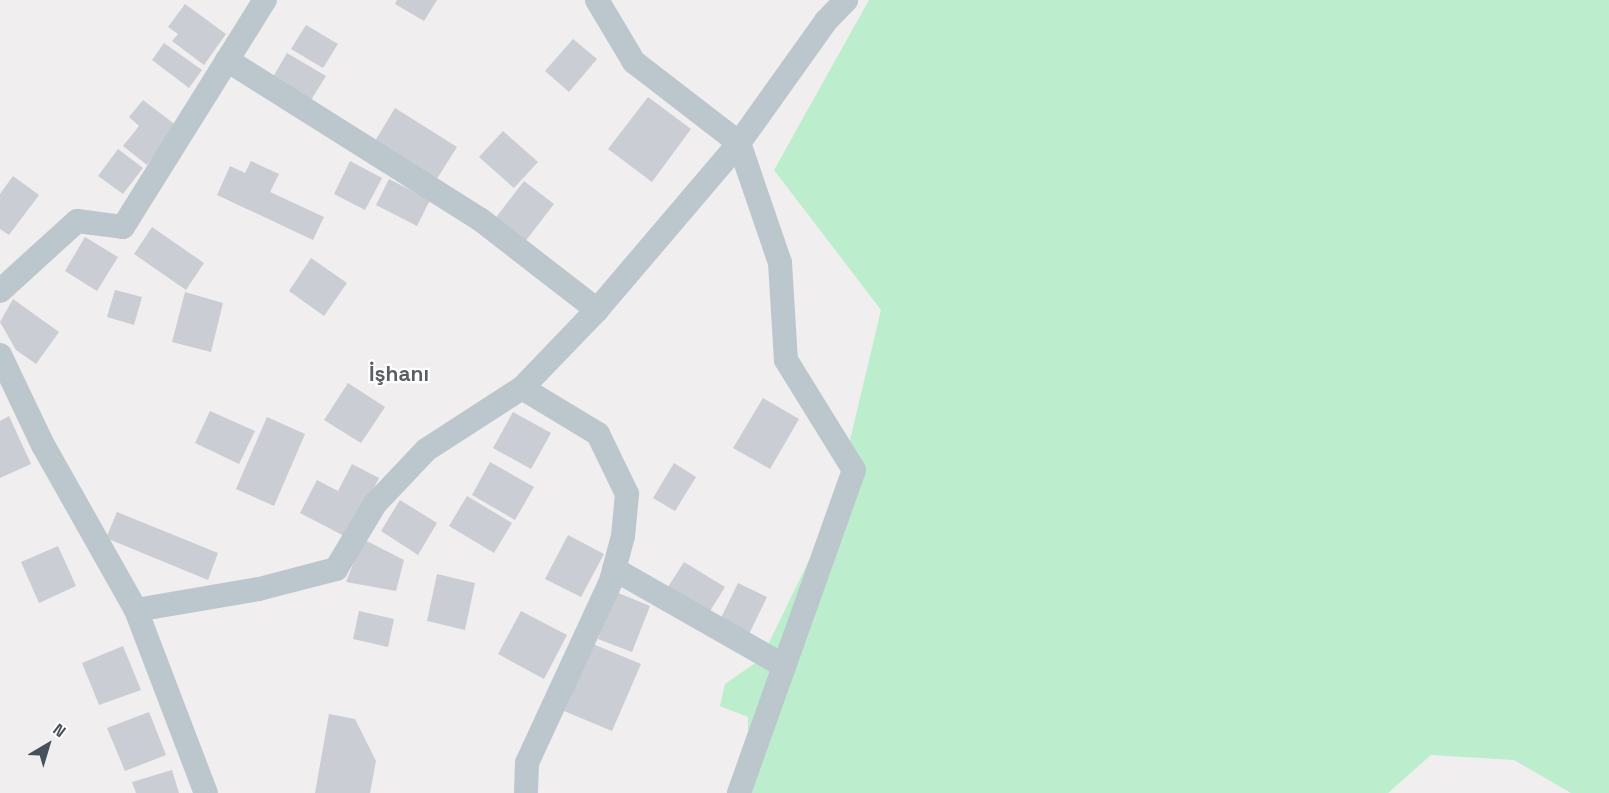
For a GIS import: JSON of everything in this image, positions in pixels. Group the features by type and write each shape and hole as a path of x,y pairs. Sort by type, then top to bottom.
{"street":[{"path":"0,291 77,221 123,227 265,0"},
{"path":"597,0 634,62 739,143 780,263 786,360 854,470 739,793"},
{"path":"136,610 260,589 336,569 375,504 426,450 522,388 597,310 739,143 825,21 846,0"},
{"path":"226,60 481,220 597,310"},
{"path":"0,355 43,445 136,610 206,793"},
{"path":"522,388 598,434 627,494 623,536 614,569 527,763 526,793"},
{"path":"614,569 784,666"}],"green space":[{"path":"869,0 1609,0 1609,793 1571,793 1514,760 1431,755 1388,793 748,793 748,717 720,706 725,684 761,659 814,550 839,486 881,310 774,170"}],"building":[{"path":"397,0 437,0 424,21 395,4"},
{"path":"185,4 226,34 204,65 172,41 178,34 168,27"},
{"path":"306,25 338,44 323,68 291,49"},
{"path":"573,39 597,59 569,92 545,71"},
{"path":"164,43 202,70 189,88 152,60"},
{"path":"287,53 326,76 308,105 270,82"},
{"path":"648,97 691,129 652,182 608,149"},
{"path":"143,100 177,126 147,165 123,146 139,126 129,117"},
{"path":"395,108 457,147 433,185 372,146"},
{"path":"503,131 538,162 514,188 479,157"},
{"path":"118,149 143,168 123,194 98,176"},
{"path":"251,161 279,174 270,192 324,217 313,240 217,195 230,166 245,173"},
{"path":"350,161 382,178 365,210 334,194"},
{"path":"13,176 39,195 9,235 0,229 0,194"},
{"path":"389,179 430,200 417,226 376,205"},
{"path":"524,181 554,204 524,243 494,220"},
{"path":"152,227 204,263 186,290 134,254"},
{"path":"85,237 118,257 97,291 65,271"},
{"path":"311,258 347,283 324,316 289,291"},
{"path":"115,290 142,297 134,325 107,317"},
{"path":"185,292 223,303 211,352 172,342"},
{"path":"13,299 59,332 36,364 16,350 0,322"},
{"path":"348,383 385,407 361,443 324,420"},
{"path":"763,398 799,419 770,469 733,448"},
{"path":"210,411 255,431 239,464 195,443"},
{"path":"513,412 551,433 531,469 493,448"},
{"path":"9,416 31,464 0,478 0,421"},
{"path":"267,417 305,434 274,506 236,489"},
{"path":"490,462 534,487 515,520 472,495"},
{"path":"674,463 696,477 675,511 653,498"},
{"path":"352,464 379,478 348,538 300,513 317,480 338,491"},
{"path":"467,496 512,523 494,553 449,526"},
{"path":"400,500 437,523 418,555 381,531"},
{"path":"117,512 218,553 208,580 106,538"},
{"path":"568,535 604,554 581,597 545,579"},
{"path":"363,539 404,560 396,591 346,582"},
{"path":"58,546 76,586 39,603 21,562"},
{"path":"684,562 725,587 707,616 666,590"},
{"path":"437,574 475,583 465,630 427,621"},
{"path":"738,583 767,597 749,634 720,620"},
{"path":"616,592 650,606 632,652 598,639"},
{"path":"359,611 394,619 388,647 353,639"},
{"path":"521,611 567,635 544,679 498,654"},
{"path":"593,644 641,664 612,731 564,711"},
{"path":"123,646 141,690 99,705 82,663"},
{"path":"149,712 166,755 125,771 107,728"},
{"path":"329,714 355,719 376,761 370,793 315,793"},
{"path":"172,770 179,793 136,793 132,782"}],"district":[{"name":"İşhanı","path":"399,374"}]}
